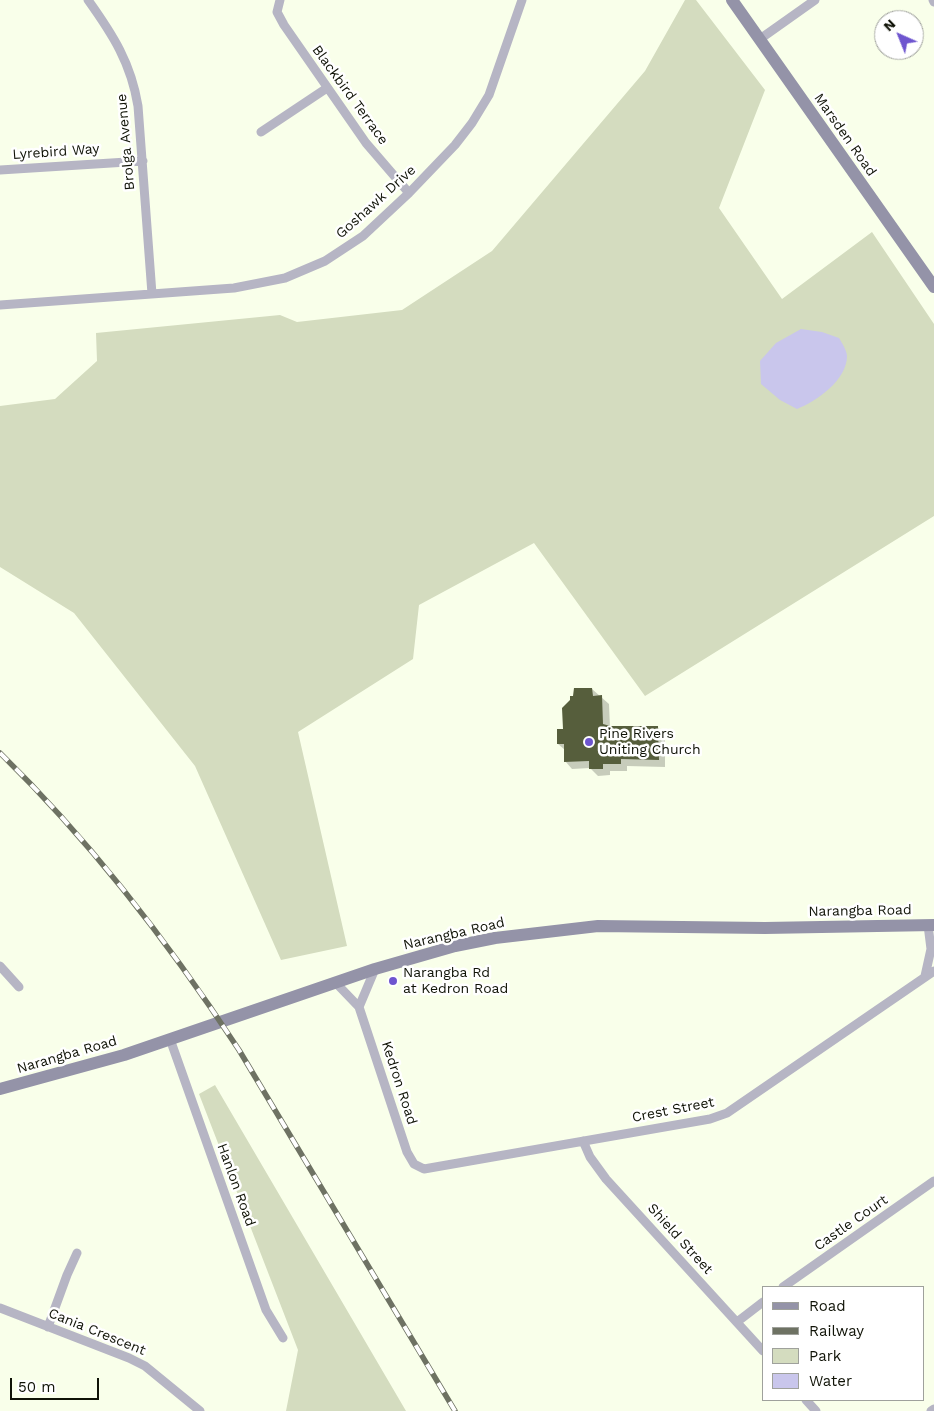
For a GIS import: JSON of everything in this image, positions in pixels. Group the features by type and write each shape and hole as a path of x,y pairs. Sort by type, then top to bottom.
{"main road":[{"name":"Marsden Road","path":"732,0 934,287"},
{"name":"Narangba Road","path":"0,1089 90,1065 375,969 474,942 561,929 624,926 775,928 931,925"}],"street":[{"name":"Brolga Avenue","path":"88,0 122,52 134,80 143,161 152,294"},
{"name":"Goshawk Drive","path":"0,305 259,284 306,270 346,249 409,193 455,145 472,123 489,95 522,0"},
{"path":"760,39 816,0"},
{"name":"Blackbird Terrace","path":"278,4 284,25 327,88 366,143 409,193"},
{"path":"261,132 327,88"},
{"name":"Lyrebird Way","path":"0,170 143,161"},
{"name":"Crest Street","path":"417,1167 431,1168 583,1142 710,1119 727,1113 930,974 931,925"},
{"path":"0,966 19,987"},
{"path":"359,1006 375,969"},
{"name":"Kedron Road","path":"336,982 359,1006 407,1152 417,1167"},
{"name":"Hanlon Road","path":"170,1039 266,1310 283,1338"},
{"name":"Shield Street","path":"583,1142 590,1157 606,1179 762,1350"},
{"name":"Castle Court","path":"784,1286 934,1181"},
{"path":"48,1327 77,1253"},
{"path":"737,1322 762,1303"},
{"name":"Cania Crescent","path":"0,1308 129,1358 144,1366 200,1411"},
{"path":"807,1401 816,1411"}],"green space":[{"path":"685,0 696,0 765,90 719,208 782,299 872,232 934,324 934,516 645,696 534,543 419,605 413,659 298,732 347,946 281,960 195,766 74,613 0,567 0,406 55,399 97,361 96,333 280,315 297,322 402,310 492,251 645,71"},
{"path":"215,1085 406,1411 286,1411 298,1350 199,1094"}],"water":[{"path":"801,329 822,332 839,338 847,356 846,365 842,373 830,388 813,401 797,409 780,400 761,384 760,361 776,343"}],"building":[{"path":"574,688 592,688 593,696 602,695 603,724 610,726 658,726 659,760 621,759 621,764 603,764 603,769 589,769 589,761 564,762 564,744 557,744 557,729 563,729 562,708 570,700 570,696 573,696"}],"railway":[{"path":"0,753 34,787 97,858 157,932 212,1010 239,1050 455,1411"}],"place":[{"name":"Pine Rivers Uniting Church","path":"589,742"},
{"name":"Narangba Rd at Kedron Road","path":"393,981"}]}
